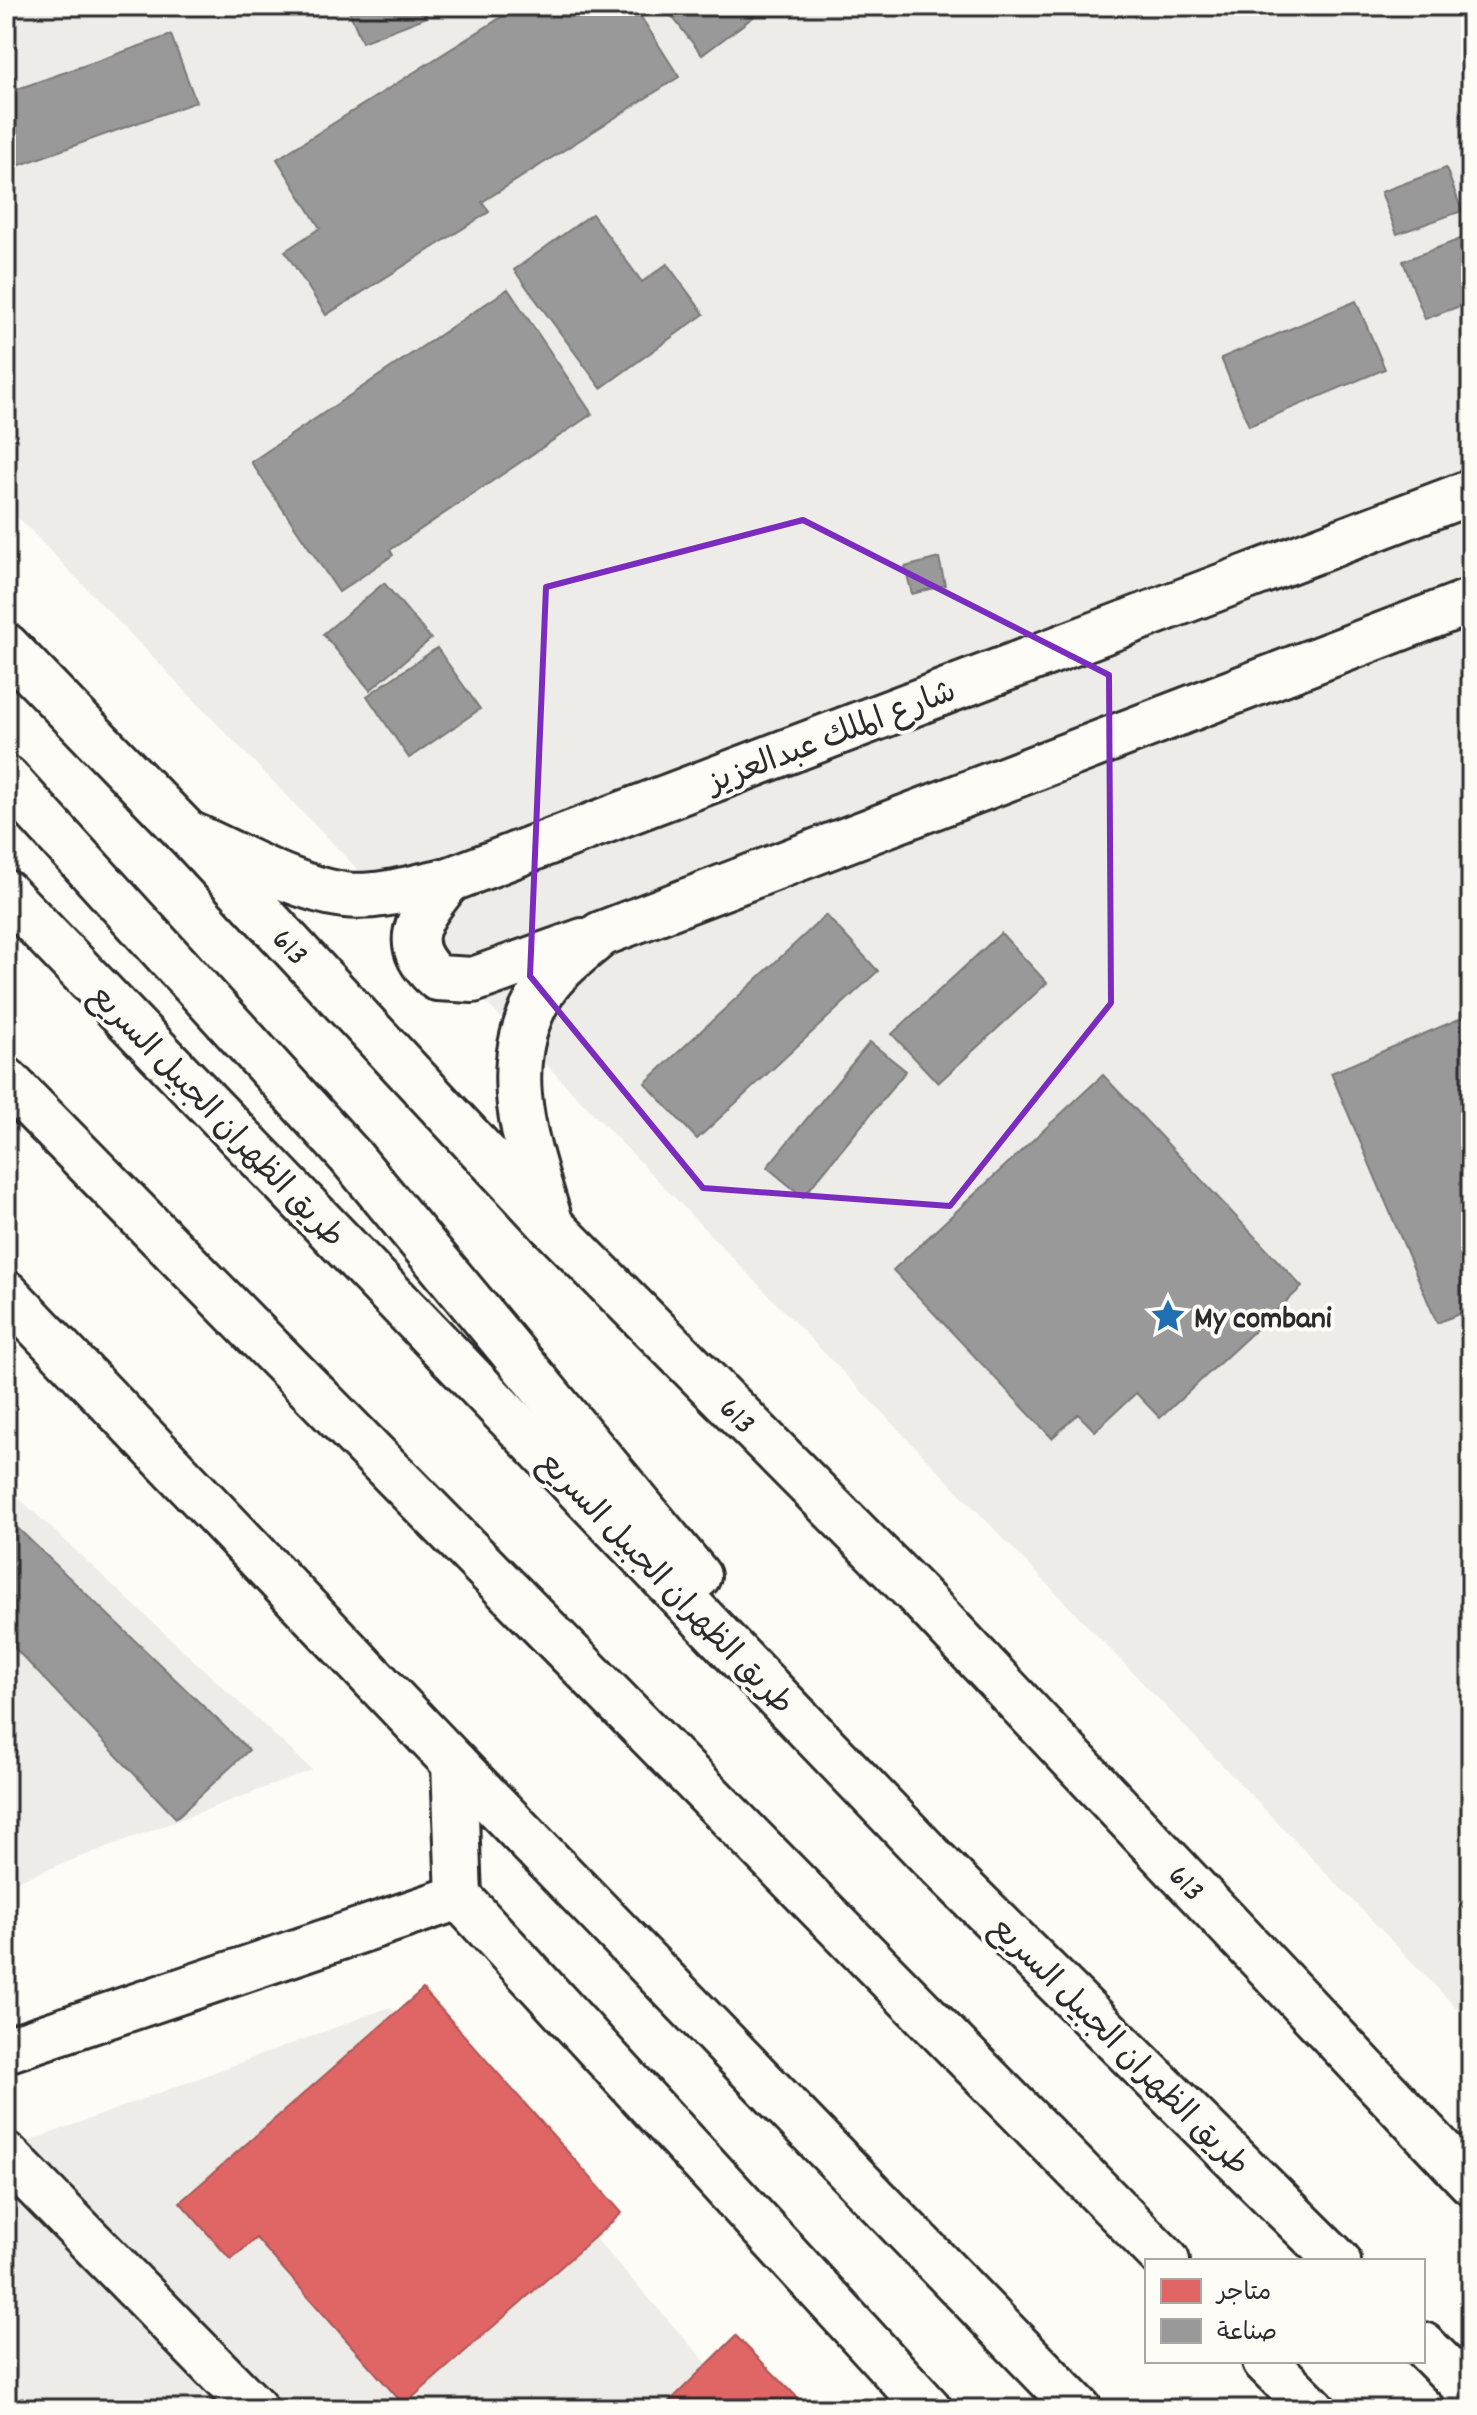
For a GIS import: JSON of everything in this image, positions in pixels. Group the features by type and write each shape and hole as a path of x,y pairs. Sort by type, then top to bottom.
{"main road":[{"name":"شارع الملك عبدالعزيز","path":"187,833 313,888 346,895 384,893 449,880 1471,492"},
{"path":"449,880 422,916 415,936 416,952 437,978 455,982 473,980 601,934 1471,601"},
{"name":"613","path":"6,646 187,833 551,1225 915,1592 1471,2182"},
{"path":"6,778 350,1156 932,1858"},
{"name":"طريق الظهران الجبيل السريع","path":"6,893 932,1858 1336,2259"},
{"path":"551,1225 526,1140 517,1092 518,1051 529,1015 545,988 601,934"},
{"path":"6,1080 1165,2259"},
{"path":"10,1299 1079,2409"},
{"path":"454,1763 459,1897 929,2409"},
{"path":"6,2050 459,1897"},
{"path":"6,2155 255,2409"},
{"path":"1425,2347 1471,2393"},
{"path":"1267,2363 1313,2409"}],"highlighted area":[{"path":"803,520 1109,675 1111,1003 950,1206 703,1188 530,976 546,587"}],"shaded area":[{"path":"6,6 1471,6 1471,2023 6,505"},
{"path":"6,1486 312,1770 6,1885"},
{"path":"390,2007 747,2409 6,2409 6,2150"}],"building: متاجر":[{"path":"423,1989 622,2213 404,2405 256,2238 231,2260 180,2202"},
{"path":"736,2336 809,2409 662,2409"}],"building: صناعة":[{"path":"347,6 422,6 427,17 362,42"},
{"path":"519,6 634,6 679,77 482,202 489,212 326,315 285,251 320,228 277,159"},
{"path":"664,6 768,6 702,55"},
{"path":"171,35 196,102 6,170 6,93"},
{"path":"1446,168 1462,211 1397,234 1381,192"},
{"path":"592,214 642,282 667,264 704,314 601,388 514,270"},
{"path":"1471,235 1471,302 1425,319 1403,261"},
{"path":"508,289 592,414 390,550 393,555 339,592 251,462"},
{"path":"1356,301 1385,369 1249,426 1221,358"},
{"path":"939,558 945,585 912,594 905,567"},
{"path":"384,583 431,639 370,690 323,634"},
{"path":"437,648 480,709 409,758 367,696"},
{"path":"826,915 878,971 697,1139 645,1083"},
{"path":"1001,933 1047,983 938,1083 892,1034"},
{"path":"1471,1014 1471,1309 1437,1323 1331,1073"},
{"path":"870,1042 906,1071 803,1197 767,1167"},
{"path":"1103,1075 1302,1287 1160,1418 1136,1393 1095,1431 1078,1414 1052,1438 893,1270"},
{"path":"6,1517 249,1750 176,1818 10,1643 6,1647"}],"place":[{"name":"My combani","path":"1168,1316"}]}
